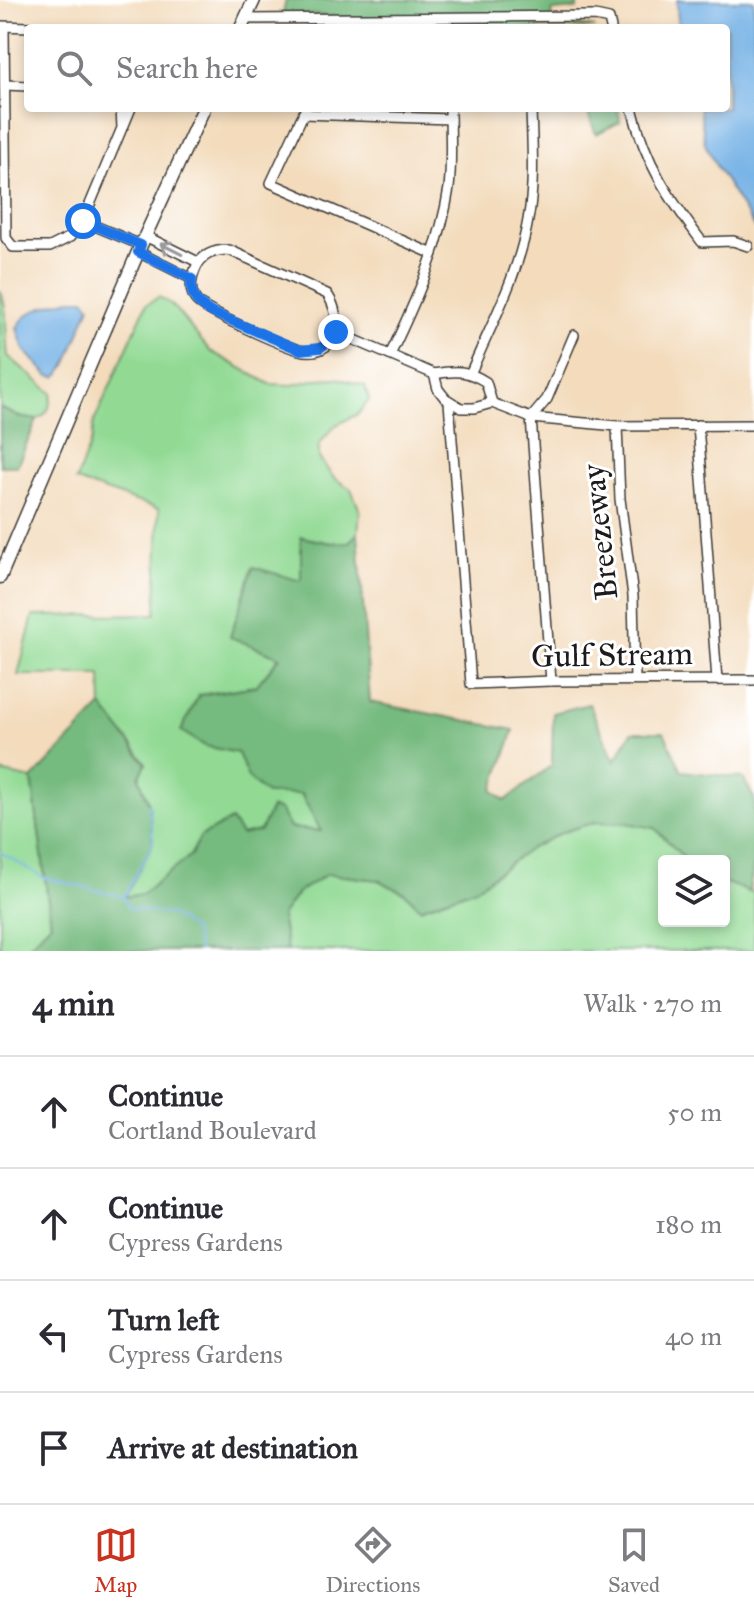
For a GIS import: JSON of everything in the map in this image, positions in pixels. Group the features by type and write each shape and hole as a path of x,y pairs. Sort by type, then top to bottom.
{"main road":[{"path":"244,24 254,0"},
{"path":"0,577 141,245 202,112"}],"street":[{"path":"244,24 595,16 609,19 610,24"},
{"path":"24,27 2,26 6,238 13,247 50,247 70,237 83,221 129,112"},
{"path":"5,85 24,86"},
{"path":"121,112 122,128"},
{"path":"305,112 271,183 433,254"},
{"path":"378,112 450,113 449,184 440,235 414,304 390,355"},
{"path":"471,372 518,261 528,221 532,184 531,112"},
{"path":"633,112 641,144 657,177 702,242 733,241 748,246"},
{"path":"83,221 141,245 198,262"},
{"path":"141,245 192,279"},
{"path":"229,250 304,282 327,294 333,303 338,324 336,332 320,348 300,350 201,306 191,289 198,262 212,252 229,250"},
{"path":"336,332 434,374 462,370 471,372 486,382 492,403"},
{"path":"551,681 531,418 547,399 574,335"},
{"path":"434,374 438,389 449,402 461,408 492,403 531,418 617,426 754,425"},
{"name":"Gulf Stream","path":"449,402 471,684 754,680"},
{"path":"698,425 717,680"},
{"name":"Breezeway","path":"617,426 620,499 633,596 635,680"}],"green space":[{"path":"286,0 577,0 577,9 553,11 551,21 570,24 438,24 283,13"},
{"path":"588,112 619,112 620,122 596,134"},
{"path":"0,290 6,314 8,356 52,393 50,405 41,418 27,419 0,408"},
{"path":"159,297 172,305 210,351 270,384 292,385 337,378 365,386 369,400 358,414 336,425 319,444 319,458 334,478 351,489 360,511 358,533 349,542 331,543 301,537 302,581 280,656 256,686 199,695 205,746 238,753 248,778 301,794 322,831 290,828 280,810 272,808 260,831 241,835 231,820 201,836 190,856 142,894 124,897 153,843 149,804 139,777 146,763 102,706 101,675 18,675 33,616 156,614 159,509 76,481 92,439 94,422 146,305"},
{"path":"0,408 19,417 37,420 17,466 0,466"},
{"path":"358,533 370,702 514,730 493,790 505,801 552,765 553,713 589,704 615,761 632,732 664,732 682,771 743,778 754,798 754,864 749,892 730,884 730,855 681,855 655,828 595,822 563,832 531,848 476,888 420,908 405,893 378,880 327,874 297,893 281,916 287,951 24,951 51,923 32,779 102,706 146,764 139,777 149,804 153,843 125,897 142,894 190,856 201,836 231,820 241,835 260,831 271,808 280,810 290,828 321,831 301,794 266,794 248,778 238,753 205,746 181,731 199,695 256,686 280,657 230,637 253,567 301,581 301,537 331,543 349,542"},
{"path":"0,772 32,779 51,924 24,951 0,951"},
{"path":"595,822 626,822 655,828 681,855 658,855 658,927 730,927 730,884 754,893 754,951 287,951 281,916 297,893 327,874 378,880 405,893 420,908 476,888 530,848 563,832"}],"water":[{"path":"677,0 754,0 754,227 705,144 701,112 730,112 730,24 678,24"},
{"path":"71,299 85,299 90,306 66,366 57,377 49,376 24,350 17,328 33,312"}],"waterway":[{"path":"125,895 153,843 149,804"},
{"path":"0,852 42,877 124,897 128,908 170,914 193,930 199,951"}],"route":[{"path":"83,221 141,245 138,252 192,279 194,297 211,312 300,350 320,348 336,332"}]}
